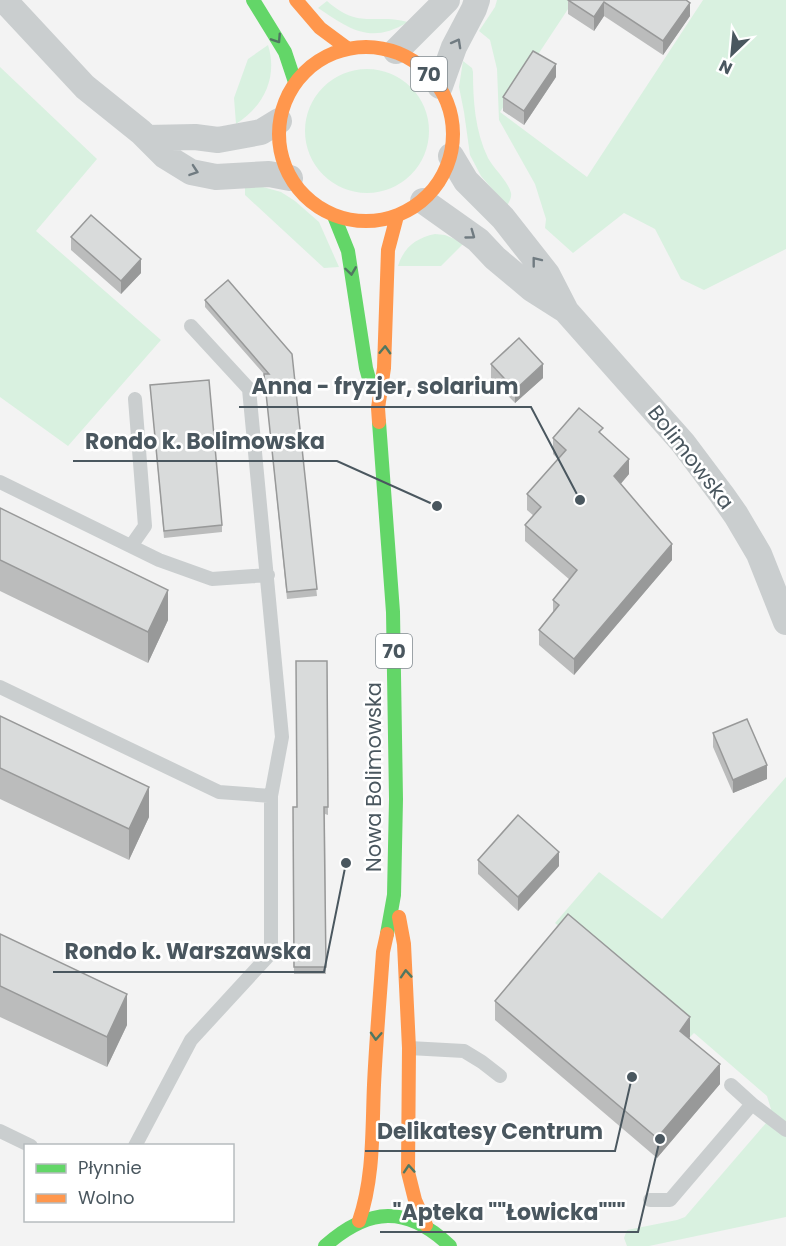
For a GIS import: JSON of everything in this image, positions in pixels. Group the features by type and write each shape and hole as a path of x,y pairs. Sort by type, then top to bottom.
{"main road":[{"path":"253,0 285,52 295,82"},
{"path":"296,0 320,28 347,48"},
{"name":"70","path":"380,47 396,51 421,65 440,86 450,108 454,132 451,156 440,181 423,201 397,216 376,221 354,221 334,216 309,200 290,178 282,160 279,121 288,94 295,82 310,66 327,55 347,48 380,47"},
{"name":"Nowa Bolimowska","path":"334,216 348,251 366,368 378,408 393,612 396,799 394,895 383,952 374,1072 371,1164 364,1207 359,1221"},
{"name":"Nowa Bolimowska","path":"378,408 384,368 388,250 397,216"},
{"name":"Nowa Bolimowska","path":"394,895 404,944 409,1048 408,1172 415,1200 426,1225"},
{"name":"70","path":"326,1246 341,1231 359,1221 381,1216 404,1217 426,1225 450,1246"}],"street":[{"path":"4,0 85,87 147,138 165,156 191,172 216,177 269,174 290,178"},
{"path":"396,51 447,0"},
{"path":"440,86 454,47 471,17 477,0"},
{"path":"147,138 218,140 261,132 279,121"},
{"name":"Bolimowska","path":"451,156 466,181 502,218 547,274 566,311 683,443 727,501 759,554 786,622"},
{"name":"Bolimowska","path":"423,201 478,240 495,258 532,289 566,311"}],"lane":[{"path":"136,1144 191,1040 271,952 271,796 282,737 249,389 191,326"},
{"path":"131,546 145,526 135,399"},
{"path":"0,482 159,560 212,579 268,575"},
{"path":"0,687 219,792 271,796"},
{"path":"409,1048 464,1052 500,1076"},
{"path":"732,1085 786,1130"},
{"path":"650,1200 670,1200 752,1104"},
{"path":"0,1131 27,1144"}],"green space":[{"path":"497,0 574,0 500,112 587,177 703,0 786,0 786,249 704,290 681,279 655,229 624,213 573,253 545,228 546,219 535,184 499,120 497,69 490,40 479,31"},
{"path":"327,1 339,10 358,18 408,22 395,29 382,32 361,32 318,8"},
{"path":"268,45 271,68 266,90 254,109 236,124 234,98 248,59"},
{"path":"463,61 472,68 473,72 476,116 484,148 511,193 507,206 481,176 470,155 459,87"},
{"path":"0,67 97,159 36,231 161,340 68,446 0,397"},
{"path":"367,69 391,73 411,87 425,107 429,131 425,155 411,175 391,189 367,193 343,189 323,175 309,155 305,131 309,107 323,87 343,73"},
{"path":"245,185 281,192 295,201 319,222 339,267 324,268 245,195"},
{"path":"435,234 445,235 464,243 441,266 398,266 412,244"},
{"path":"786,777 786,1217 649,1246 627,1246 624,1238 627,1230 685,1217 766,1123 771,1109 767,1096 694,1033 690,1037 555,923 599,872 662,919"}],"building":[{"path":"568,0 686,0 690,3 663,41 604,2 594,17"},
{"path":"533,51 556,64 524,111 503,97"},
{"path":"91,215 141,259 121,281 71,237"},
{"path":"228,280 292,354 317,589 287,592 264,374 269,374 205,300"},
{"path":"519,338 543,364 515,390 491,364"},
{"path":"209,380 222,525 164,531 150,385"},
{"path":"579,408 603,428 599,432 629,459 614,476 672,544 574,659 539,630 559,605 553,600 577,570 525,525 541,507 527,494 566,450 553,438"},
{"path":"0,508 168,590 148,632 0,560"},
{"path":"296,661 327,661 328,807 324,807 326,967 294,967 293,807 297,807"},
{"path":"0,716 149,787 129,829 0,768"},
{"path":"747,719 767,765 733,780 713,733"},
{"path":"518,815 559,852 518,897 478,860"},
{"path":"568,914 690,1017 680,1031 720,1064 657,1138 495,1001"},
{"path":"0,934 127,994 107,1037 0,986"}],"traffic: fast":[{"path":"253,0 285,52 295,82"},
{"path":"334,216 348,251 366,368 371,386"},
{"path":"379,422 393,612 396,799 394,895 387,934"},
{"path":"325,1246 357,1224 373,1218 388,1216 419,1223 450,1246"}],"traffic: slow":[{"path":"296,0 320,28 347,48"},
{"path":"366,47 383,48 399,53 415,61 428,72 439,85 447,101 452,117 453,134 452,151 447,167 439,183 428,196 415,207 399,215 383,220 366,221 349,220 333,215 317,207 304,196 293,183 285,167 280,151 279,134 280,117 285,101 293,85 304,72 317,61 333,53 349,48 366,47"},
{"path":"379,422 378,408 384,368 388,250 397,216"},
{"path":"399,917 404,944 409,1048 408,1172 415,1200 426,1225"},
{"path":"359,1221 370,1171 378,1019 383,952 387,934"}],"place":[{"name":"Anna - fryzjer, solarium","path":"580,500"},
{"name":"Rondo k. Bolimowska","path":"437,506"},
{"name":"Rondo k. Warszawska","path":"346,863"},
{"name":"Delikatesy Centrum","path":"632,1077"},
{"name":"\"Apteka \"\"Łowicka\"\"\"","path":"660,1139"}]}
